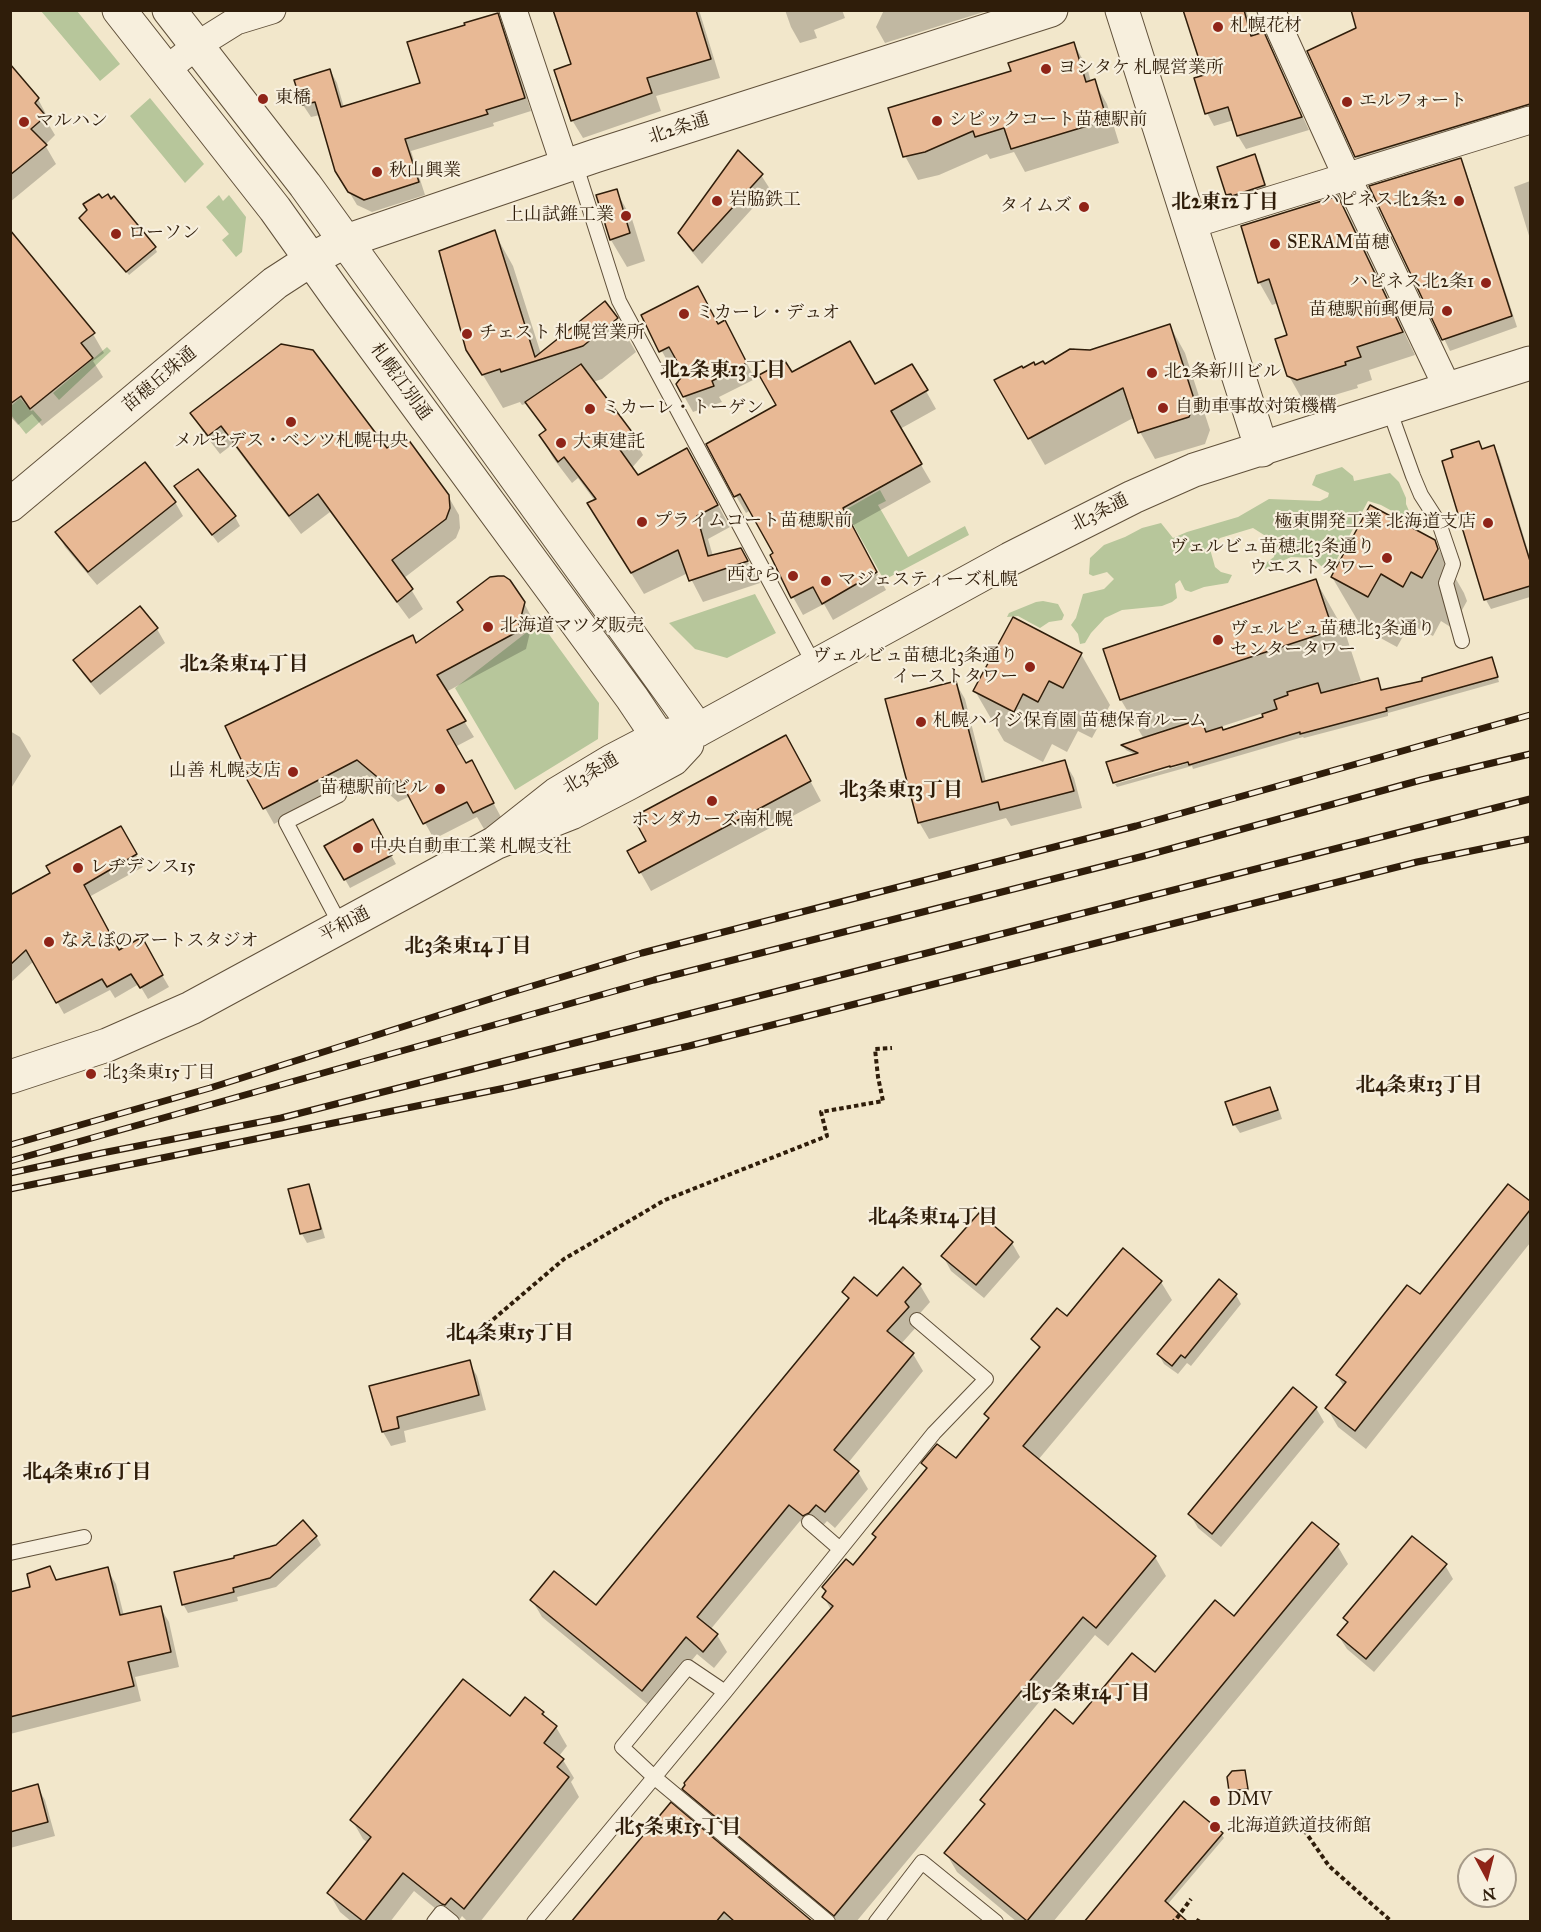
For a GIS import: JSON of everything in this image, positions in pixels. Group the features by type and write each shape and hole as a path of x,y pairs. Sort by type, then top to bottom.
{"street":[{"name":"札幌江別通","path":"119,10 312,259 632,698 665,748"},
{"path":"169,10 306,185 698,730"},
{"path":"166,70 196,46 236,21 272,10"},
{"path":"513,10 570,164"},
{"name":"北2条通","path":"312,259 346,241 570,164 1051,10"},
{"path":"1122,10 1262,450"},
{"path":"1271,10 1347,177 1448,389"},
{"path":"1190,225 1530,120"},
{"name":"苗穂丘珠通","path":"10,505 275,283 312,259"},
{"name":"北3条通","path":"665,748 1011,559 1133,497 1194,470 1530,363"},
{"name":"平和通","path":"10,1077 107,1046 181,1012 495,843 571,813 665,748"}],"lane":[{"path":"570,164 620,301 815,666"},
{"path":"1389,409 1413,476 1421,495 1439,524 1453,564 1446,583 1462,641"},
{"path":"339,795 286,822 341,926"},
{"path":"534,1922 725,1692 934,1433 986,1379 917,1320"},
{"path":"809,1522 840,1549"},
{"path":"10,1553 84,1538"},
{"path":"725,1692 688,1667 622,1747 654,1777 828,1922"},
{"path":"876,1922 922,1862 996,1922"},
{"path":"434,1922 441,1913 452,1922"}],"path":[{"path":"476,1334 564,1259 665,1200 827,1136 821,1112 883,1101 875,1049 892,1048"},
{"path":"1304,1830 1329,1866 1392,1922"},
{"path":"1172,1920 1174,1922 1191,1899"}],"green space":[{"path":"41,11 77,11 120,64 100,81"},
{"path":"150,98 204,164 185,183 130,116"},
{"path":"219,195 223,201 229,195 246,217 242,252 236,257 222,240 229,234 206,207"},
{"path":"107,347 111,351 59,400 53,393"},
{"path":"20,398 42,420 26,434 11,415 11,406"},
{"path":"1342,467 1353,476 1354,481 1390,473 1399,482 1412,522 1381,505 1368,501 1329,574 1313,558 1291,557 1265,569 1263,565 1274,557 1276,548 1272,540 1253,528 1220,538 1210,549 1215,567 1221,572 1232,575 1228,583 1191,592 1185,590 1180,580 1175,584 1177,598 1172,602 1162,606 1122,610 1105,618 1085,643 1080,644 1078,634 1071,625 1076,618 1083,594 1104,589 1114,579 1107,572 1093,576 1089,574 1090,558 1104,545 1142,528 1161,523 1173,538 1238,517 1269,499 1320,501 1328,497 1329,493 1312,485 1316,475"},
{"path":"880,490 886,501 878,505 908,557 965,526 969,535 884,580 845,510"},
{"path":"755,594 776,633 727,658 695,649 669,623"},
{"path":"1043,601 1058,604 1064,615 1062,620 1049,622 1040,628 1018,616 1007,617 1009,613"},
{"path":"540,622 599,703 598,739 515,790 455,688"}],"building":[{"path":"553,10 696,10 711,59 647,78 652,93 571,121 554,70 571,64"},
{"path":"1183,10 1244,10 1251,36 1264,32 1302,117 1237,136 1228,107 1205,114 1194,78 1204,75"},
{"path":"1351,10 1530,10 1530,104 1355,157 1307,51 1356,28"},
{"path":"498,13 525,98 486,110 488,114 405,139 419,182 364,200 348,192 335,171 315,102 302,105 294,80 330,69 341,107 420,83 407,42"},
{"path":"1074,42 1086,82 1095,79 1107,120 1011,149 1004,128 975,137 973,131 925,152 903,157 888,108 1011,71 1008,63"},
{"name":"マルハン","path":"10,64 39,98 35,103 46,116 31,129 47,145 10,175"},
{"path":"738,150 763,174 693,251 678,233"},
{"path":"1255,154 1265,185 1232,196 1231,194 1226,195 1217,167"},
{"path":"1461,158 1512,316 1442,340 1369,186"},
{"path":"617,189 630,233 610,240 596,195"},
{"path":"99,194 102,198 108,194 111,199 114,196 156,247 126,272 79,218 87,210 83,204"},
{"path":"1338,196 1403,332 1357,347 1361,357 1345,362 1346,365 1297,380 1287,376 1275,339 1287,335 1269,279 1258,283 1241,226"},
{"path":"10,230 95,333 81,343 93,358 30,409 21,396 10,404"},
{"path":"495,230 535,357 605,301 618,318 583,346 501,372 500,369 482,375 466,350 439,251"},
{"path":"698,286 718,324 725,320 747,363 712,381 714,386 683,397 676,384 684,374 669,347 659,352 641,315"},
{"path":"1170,324 1195,402 1189,417 1138,433 1123,388 1028,439 994,380 1034,362 1035,365 1043,361 1045,364 1070,349 1090,350"},
{"path":"850,341 875,384 912,364 928,390 891,411 922,464 843,508 877,572 822,604 813,587 791,598 770,555 773,553 740,494 734,497 706,444 776,405 759,375 785,361 792,372"},
{"path":"281,344 313,350 387,448 405,435 449,495 450,508 446,519 392,560 413,589 397,602 318,494 289,516 221,426 208,436 190,413"},
{"path":"581,364 632,432 618,447 638,475 687,448 718,505 697,516 708,556 741,548 748,561 689,581 678,550 631,573 587,503 596,499 564,457 558,462 539,435 546,430 525,402"},
{"path":"1479,441 1482,449 1494,445 1530,561 1530,586 1484,600 1442,461 1453,457 1451,450"},
{"path":"145,462 176,502 88,572 55,532"},
{"path":"198,469 236,516 212,535 174,486"},
{"name":"ヴェルビュ苗穂北3条通り ウエストタワー","path":"1370,505 1435,540 1438,549 1422,578 1411,572 1403,587 1381,574 1368,597 1331,577"},
{"path":"504,576 510,580 525,602 517,632 437,675 466,721 447,730 466,763 472,760 494,803 473,813 467,802 423,824 400,780 388,786 357,760 263,809 245,776 248,774 225,726 413,635 416,643 463,610 457,602 490,577"},
{"name":"ヴェルビュ苗穂北3条通り センタータワー","path":"1316,579 1333,630 1120,700 1103,649"},
{"path":"140,606 158,628 91,682 73,660"},
{"name":"ヴェルビュ苗穂北3条通り イーストタワー","path":"1013,617 1082,653 1063,688 1049,681 1038,702 1023,694 1014,712 973,691"},
{"path":"1492,657 1498,677 1386,708 1387,711 1300,734 1300,732 1189,765 1188,762 1170,766 1113,783 1106,762 1138,753 1121,745 1201,719 1206,732 1222,727 1223,730 1263,717 1262,714 1277,709 1274,700 1288,695 1287,692 1318,683 1321,693 1378,678 1381,690 1422,681 1422,678"},
{"path":"956,681 982,782 1065,760 1074,791 1000,810 998,802 918,823 885,699"},
{"path":"786,735 811,781 639,873 627,851 646,841 633,817"},
{"path":"373,819 392,855 344,880 324,846"},
{"path":"121,826 137,854 84,885 119,950 142,937 163,975 140,988 131,974 107,987 102,979 56,1003 26,950 10,965 10,895 50,873 46,866"},
{"path":"1270,1087 1278,1110 1233,1125 1225,1102"},
{"path":"309,1184 321,1229 300,1234 288,1189"},
{"path":"1508,1184 1530,1201 1530,1210 1355,1431 1325,1408 1346,1382 1336,1375 1407,1285 1420,1294"},
{"path":"979,1213 1013,1242 976,1285 941,1256"},
{"path":"1123,1248 1162,1281 1023,1446 1156,1556 1096,1628 1083,1617 834,1916 682,1789 684,1783 833,1606 822,1597 826,1591 822,1587 846,1559 853,1565 876,1537 872,1534 927,1468 921,1463 937,1444 956,1458 989,1418 984,1414 1040,1347 1031,1339 1057,1308 1067,1316"},
{"path":"903,1267 921,1284 905,1302 909,1307 887,1331 914,1353 834,1450 859,1471 825,1512 816,1505 803,1516 789,1505 697,1617 718,1634 703,1652 686,1637 642,1691 530,1600 554,1571 596,1605 849,1298 842,1292 854,1277 877,1296"},
{"path":"1219,1279 1237,1294 1185,1358 1181,1355 1172,1366 1157,1354"},
{"path":"470,1360 479,1395 397,1417 399,1428 382,1432 369,1386"},
{"path":"1293,1387 1317,1407 1212,1534 1188,1514"},
{"path":"303,1520 317,1536 270,1578 233,1588 234,1592 182,1605 174,1572 234,1558 234,1556 276,1545"},
{"path":"1312,1522 1339,1544 1027,1921 944,1853 985,1804 980,1800 1055,1709 1073,1724 1132,1653 1155,1672 1215,1600 1234,1616"},
{"path":"1412,1536 1447,1564 1366,1659 1337,1635 1348,1622 1343,1618"},
{"path":"50,1566 56,1580 108,1567 120,1615 161,1606 171,1652 128,1662 134,1686 10,1717 10,1592 30,1587 27,1574"},
{"path":"463,1679 510,1716 525,1697 544,1712 542,1714 557,1726 544,1743 564,1759 557,1767 569,1777 464,1909 451,1898 445,1905 442,1904 403,1873 364,1922 327,1893 371,1837 350,1820"},
{"path":"1245,1770 1248,1789 1229,1791 1227,1777 1232,1771"},
{"path":"38,1784 48,1822 10,1832 10,1792"},
{"path":"1184,1801 1223,1833 1165,1901 1188,1922 1084,1922"},
{"path":"671,1802 813,1922 735,1922 724,1912 716,1922 571,1922"}],"railway":[{"path":"10,1145 210,1088 642,953 1136,826 1530,715"},
{"path":"10,1161 654,980 1144,856 1421,780 1530,754"},
{"path":"10,1173 281,1118 1530,799"},
{"path":"10,1189 510,1087 689,1046 1417,862 1530,839"}],"place":[{"name":"札幌花材","path":"1218,27"},
{"name":"ヨシタケ 札幌営業所","path":"1046,69"},
{"name":"東橋","path":"263,99"},
{"name":"エルフォート","path":"1347,102"},
{"name":"シビックコート苗穂駅前","path":"937,121"},
{"name":"マルハン","path":"24,122"},
{"name":"秋山興業","path":"377,172"},
{"name":"岩脇鉄工","path":"717,201"},
{"name":"ハピネス北2条2","path":"1459,201"},
{"name":"タイムズ","path":"1084,207"},
{"name":"上山試錐工業","path":"626,216"},
{"name":"ローソン","path":"116,234"},
{"name":"SERAM苗穂","path":"1275,244"},
{"name":"ハピネス北2条1","path":"1486,283"},
{"name":"苗穂駅前郵便局","path":"1447,311"},
{"name":"ミカーレ・デュオ","path":"684,314"},
{"name":"チェスト 札幌営業所","path":"467,334"},
{"name":"北2条新川ビル","path":"1152,373"},
{"name":"自動車事故対策機構","path":"1163,408"},
{"name":"ミカーレ・トーゲン","path":"590,409"},
{"name":"メルセデス・ベンツ札幌中央","path":"291,422"},
{"name":"大東建託","path":"561,443"},
{"name":"プライムコート苗穂駅前","path":"642,522"},
{"name":"極東開発工業 北海道支店","path":"1488,523"},
{"name":"ヴェルビュ苗穂北3条通り ウエストタワー","path":"1387,558"},
{"name":"西むら","path":"793,576"},
{"name":"マジェスティーズ札幌","path":"826,581"},
{"name":"北海道マツダ販売","path":"488,627"},
{"name":"ヴェルビュ苗穂北3条通り センタータワー","path":"1218,640"},
{"name":"ヴェルビュ苗穂北3条通り イーストタワー","path":"1030,667"},
{"name":"札幌ハイジ保育園 苗穂保育ルーム","path":"921,722"},
{"name":"山善 札幌支店","path":"293,772"},
{"name":"苗穂駅前ビル","path":"440,789"},
{"name":"ホンダカーズ南札幌","path":"712,801"},
{"name":"中央自動車工業 札幌支社","path":"358,848"},
{"name":"レヂデンス15","path":"78,868"},
{"name":"なえぼのアートスタジオ","path":"49,942"},
{"name":"北3条東15丁目","path":"91,1074"},
{"name":"DMV","path":"1215,1801"},
{"name":"北海道鉄道技術館","path":"1215,1827"}],"district":[{"name":"北2東12丁目","path":"1225,203"},
{"name":"北2条東13丁目","path":"723,371"},
{"name":"北2条東14丁目","path":"244,665"},
{"name":"北3条東13丁目","path":"901,791"},
{"name":"北3条東14丁目","path":"468,947"},
{"name":"北4条東13丁目","path":"1419,1086"},
{"name":"北4条東14丁目","path":"933,1218"},
{"name":"北4条東15丁目","path":"510,1334"},
{"name":"北4条東16丁目","path":"87,1473"},
{"name":"北5条東14丁目","path":"1086,1694"},
{"name":"北5条東15丁目","path":"678,1828"}]}
